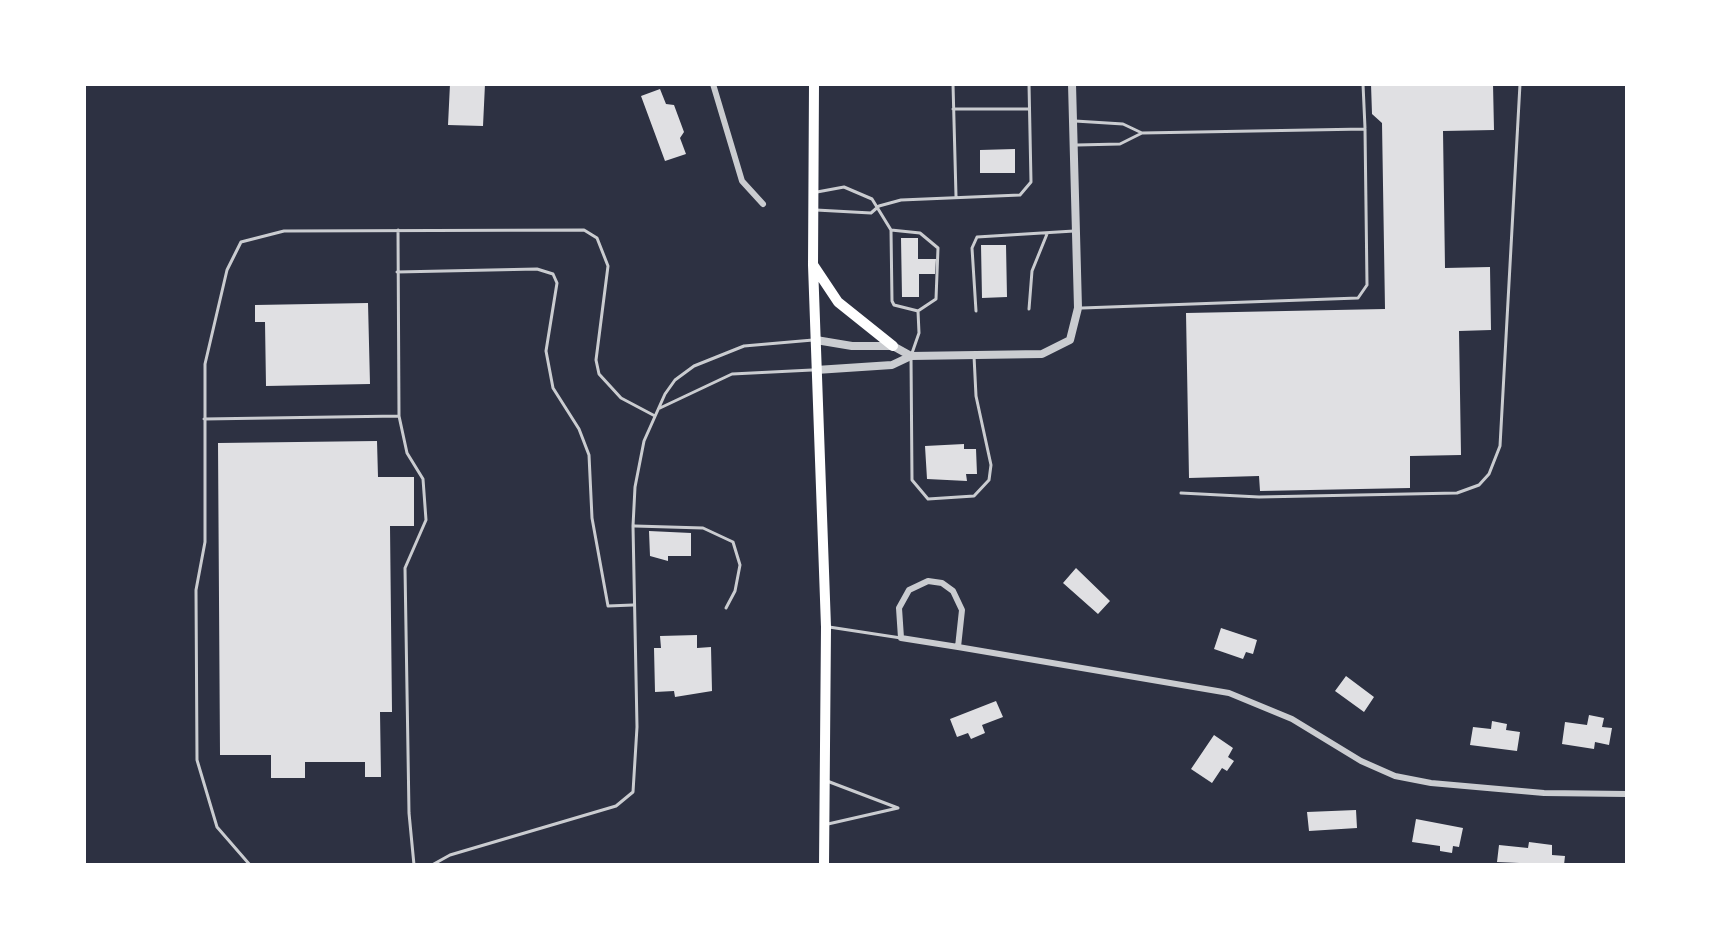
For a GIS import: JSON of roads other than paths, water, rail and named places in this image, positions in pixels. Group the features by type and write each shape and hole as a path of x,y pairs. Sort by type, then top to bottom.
{"main road":[{"path":"814,84 813,265 826,627 824,865"},
{"path":"813,265 838,302 893,346"}],"street":[{"path":"713,84 742,181 763,204"},
{"path":"816,370 892,365 911,356 1042,354 1058,349 1070,340 1076,329 1078,308 1072,84"},
{"path":"816,340 852,346 893,346 911,356"},
{"path":"958,647 960,603 948,587 935,582 914,586 904,595 899,608 901,638 1229,693 1292,719 1361,761 1395,776 1431,783 1530,792 1627,794"}],"lane":[{"path":"953,84 956,196"},
{"path":"812,210 871,213 879,206 901,200 1020,195 1028,190 1031,182 1029,84"},
{"path":"1078,308 1358,298 1367,285 1363,84"},
{"path":"1181,493 1259,497 1457,493 1479,485 1489,474 1500,446 1520,84"},
{"path":"953,109 1029,109"},
{"path":"1073,121 1123,124 1142,133"},
{"path":"1073,145 1120,144 1142,133 1365,129"},
{"path":"813,192 844,187 872,199 879,206 891,230 892,301 894,305 918,311 936,299 938,248 920,233 891,230"},
{"path":"398,230 399,416 407,453 423,479 426,520 405,568 409,813 414,865"},
{"path":"250,865 217,827 197,760 196,590 205,542 205,364 227,270 241,242 284,231 584,230 597,238 608,266 596,360 599,374 621,398 655,416"},
{"path":"976,311 973,241 986,235 1074,231"},
{"path":"1029,309 1034,262 1047,234"},
{"path":"397,272 537,269 553,274 557,283 546,351 553,388 579,429 589,455 592,518 608,606 634,604"},
{"path":"918,311 919,333 911,356 912,480 916,489 928,499 963,499 983,491 991,465 976,396 974,356"},
{"path":"432,865 450,855 616,806 633,792 637,727 633,526 635,487 644,441 675,380 720,353 767,342 816,340"},
{"path":"660,408 732,374 816,370"},
{"path":"204,419 399,416"},
{"path":"633,526 703,528 733,542 740,565 735,591 726,608"},
{"path":"826,627 901,638"},
{"path":"824,780 898,808 859,814 824,825"}]}
